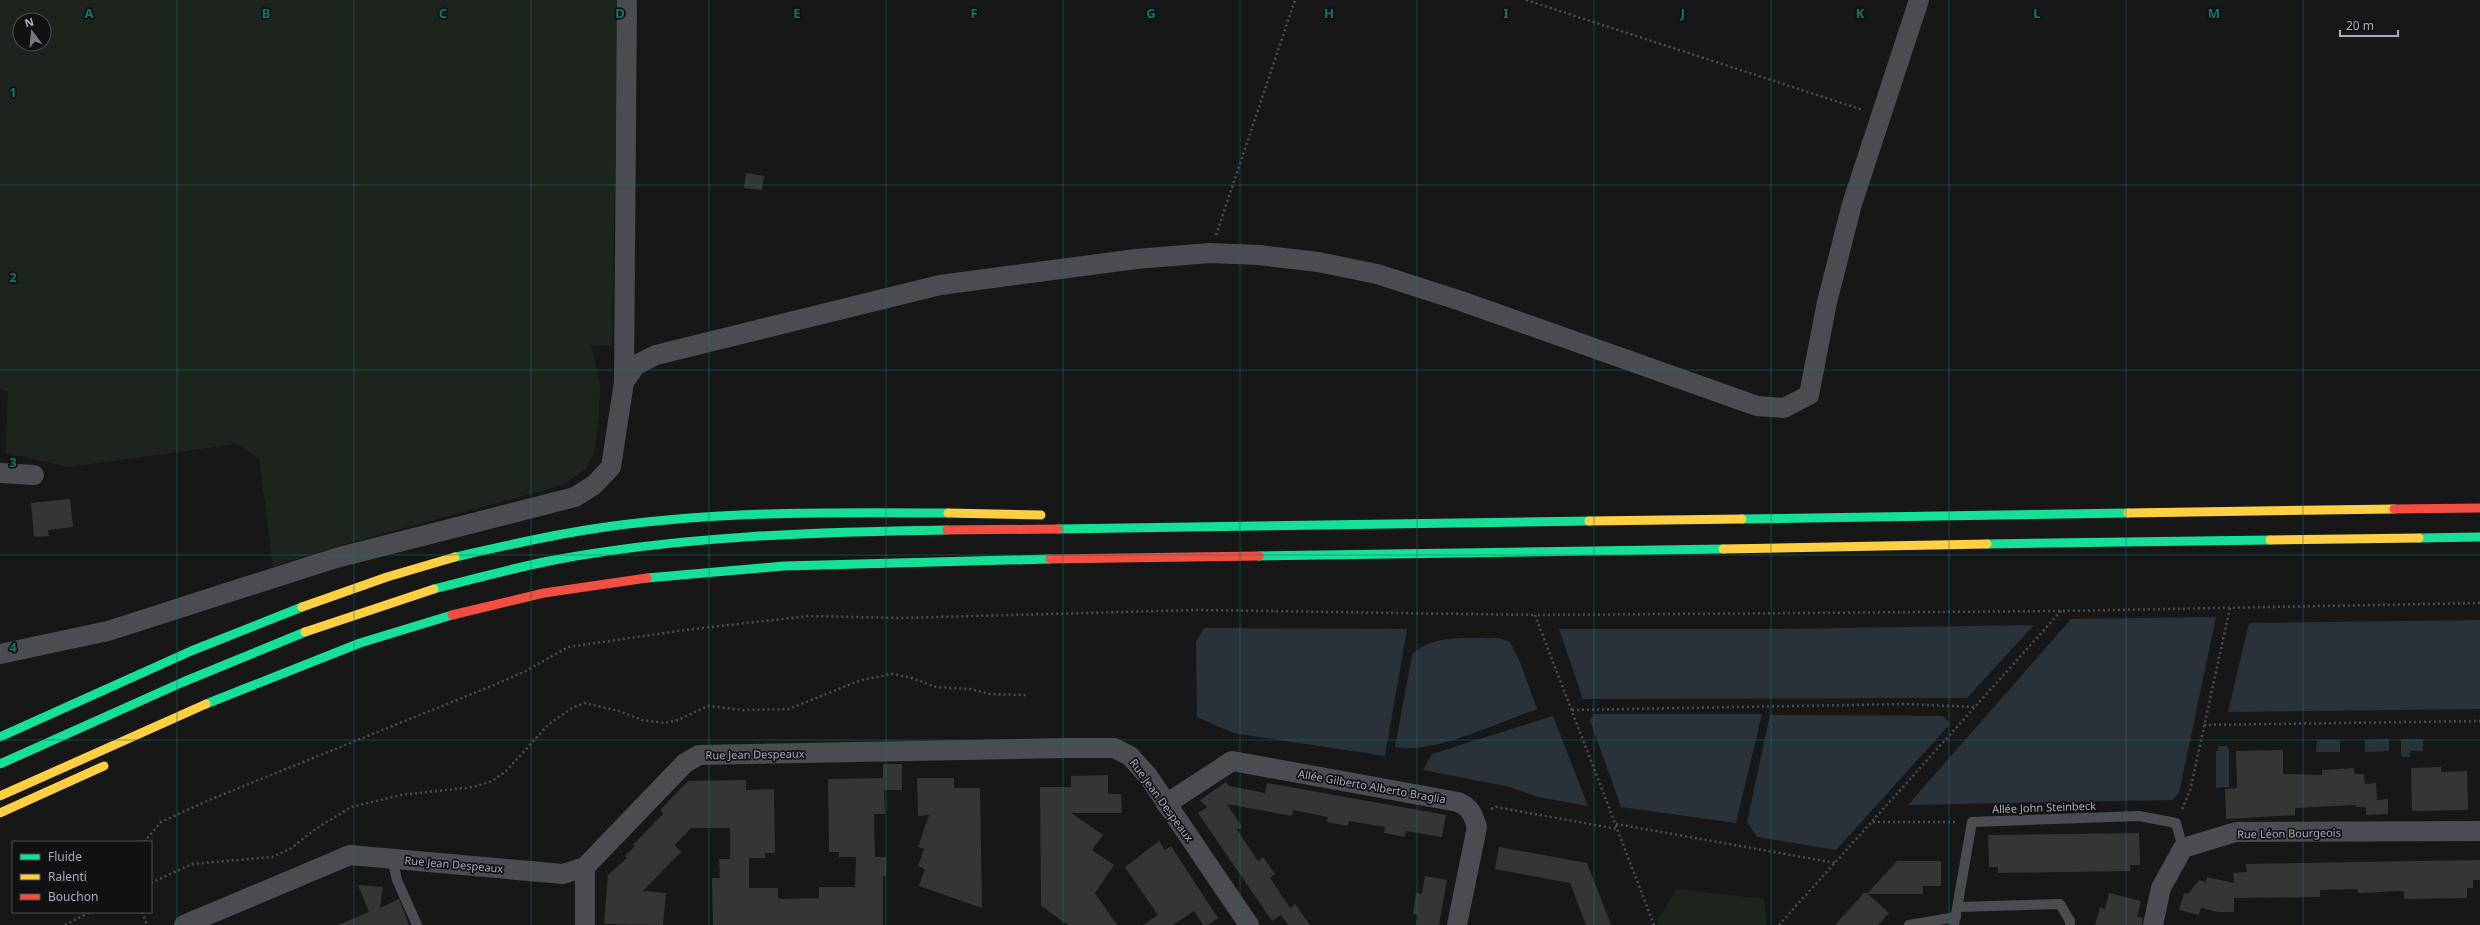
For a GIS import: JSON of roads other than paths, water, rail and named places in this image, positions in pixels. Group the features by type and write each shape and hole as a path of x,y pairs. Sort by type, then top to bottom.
{"highway":[{"path":"0,764 141,701 279,642 388,603 500,571 625,550 726,539 875,532 2480,508"},
{"path":"0,737 146,671 345,590 521,541 636,523 738,514 825,512 1054,516"},
{"path":"1078,518 1141,528"},
{"path":"0,796 212,702 352,646 486,606 566,589 640,577 789,565 989,560 2480,537"},
{"path":"238,702 352,646"},
{"path":"0,813 117,761"}],"street":[{"path":"0,654 108,631 336,558 575,497 594,485 611,467 624,382 627,0"},
{"path":"624,382 636,365 656,355 940,285 1136,259 1210,253 1259,255 1318,262 1377,274 1461,300 1757,406 1784,408 1808,395 1827,302 1852,204 1920,0"},
{"path":"0,473 34,475"},
{"name":"Rue Jean Despeaux","path":"184,925 350,855 562,874 585,867 685,764 699,755 1114,748 1130,756 1166,804 1249,925"},
{"name":"Allée Gilberto Alberto Braglia","path":"1166,804 1232,761 1458,802 1466,805 1473,813 1477,827 1457,925"},
{"name":"Rue Léon Bourgeois","path":"2183,848 2236,832 2480,831"},
{"path":"2153,925 2161,888 2183,848"},
{"path":"585,867 585,925"}],"lane":[{"name":"Allée John Steinbeck","path":"1956,916 1972,822 2139,816 2176,823 2183,848"},
{"path":"392,859 397,880 417,925"},
{"path":"1909,925 1956,916 2060,904 2070,921 2070,925"}]}
